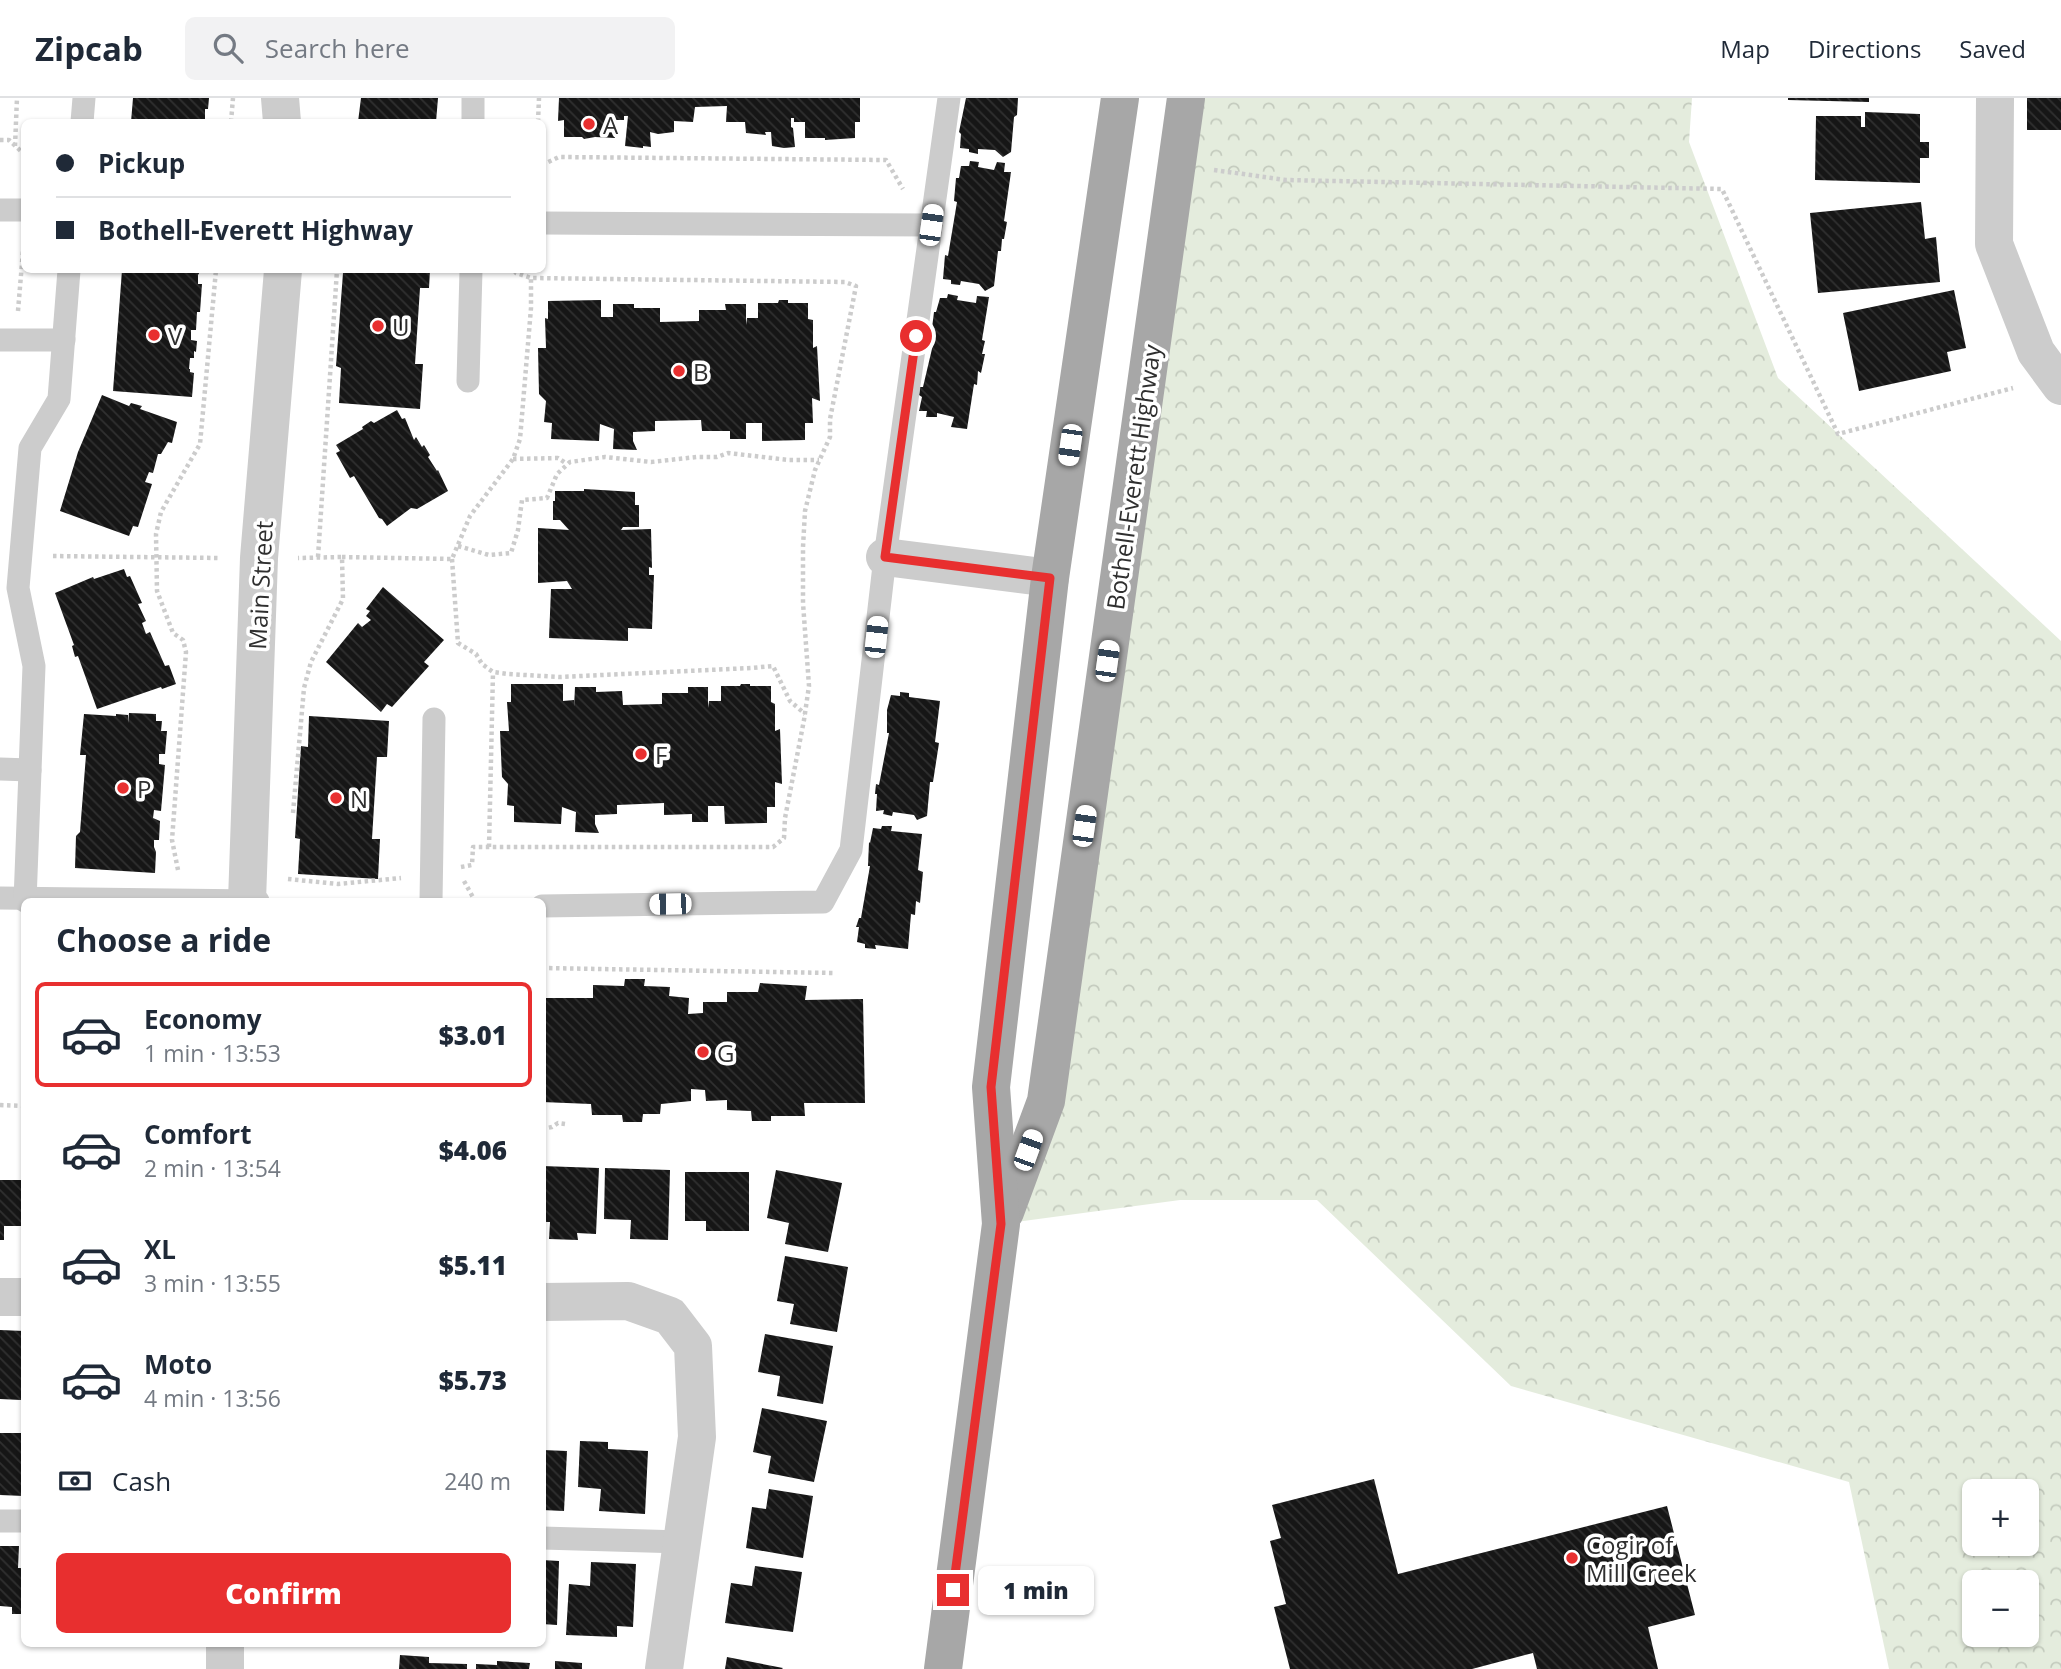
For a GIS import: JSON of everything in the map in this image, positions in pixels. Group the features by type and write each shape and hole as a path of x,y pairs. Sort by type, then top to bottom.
{"main road":[{"name":"Bothell-Everett Highway","path":"943,1669 1001,1224 991,1087 1050,578 1120,98"},
{"name":"Bothell-Everett Highway","path":"1001,1224 1046,1101 1186,98"}],"street":[{"path":"280,98 282,119"},
{"path":"1995,98 1994,244 2036,352 2058,381"},
{"name":"Main Street","path":"247,898 259,558 283,273"},
{"path":"885,557 1050,578"},
{"path":"0,1297 21,1297"},
{"path":"546,1302 628,1301 670,1316 693,1346 697,1437 664,1669"},
{"path":"225,1647 225,1669"}],"lane":[{"path":"82,119 84,98"},
{"path":"473,98 473,119"},
{"path":"546,906 823,902 851,850 885,557 949,98"},
{"path":"0,210 21,210"},
{"path":"546,223 931,225"},
{"path":"25,898 34,666 18,588 30,448 59,399 69,273"},
{"path":"468,381 471,273"},
{"path":"9,340 64,340"},
{"path":"431,898 434,719"},
{"path":"0,769 30,770"},
{"path":"0,898 21,900"},
{"path":"0,1521 21,1521"},
{"path":"546,1538 682,1542"}],"path":[{"path":"15,146 17,98"},
{"path":"231,119 233,98"},
{"path":"538,119 539,98"},
{"path":"0,140 9,140 21,151"},
{"path":"546,163 559,157 886,160 906,193 887,225"},
{"path":"1176,165 1286,180 1722,189 1838,434 2058,381"},
{"path":"9,340 21,268"},
{"path":"177,898 178,870 172,840 186,652 183,640 173,633 157,591 156,534 161,512 200,444 216,273"},
{"path":"318,557 337,273"},
{"path":"284,890 287,877 338,884 384,880 472,865 473,847 773,847 784,838 785,818 809,686 803,603 805,511 815,470 830,437 830,419 856,286 845,282 531,278 518,273"},
{"path":"531,278 520,439 513,459 470,516 452,559 458,643 476,654 482,664 493,672 561,677 773,666 790,701 805,714"},
{"path":"458,546 489,555 511,554 519,530 522,500 547,498 557,474 567,464 605,457 651,463 717,457 728,453 789,460 820,460"},
{"path":"513,459 558,458 567,464"},
{"path":"21,556 452,559"},
{"path":"292,818 304,688 311,662 343,599 342,557"},
{"path":"489,847 493,672"},
{"path":"546,968 833,972"},
{"path":"0,1105 21,1106"},
{"path":"546,1128 558,1123 565,1124"}],"green space":[{"path":"1186,98 1692,98 1689,142 1778,378 2061,641 2061,1669 1889,1669 1849,1482 1511,1386 1317,1200 1180,1200 1001,1224 1046,1101"}],"building":[{"path":"133,98 209,98 205,119 131,119"},
{"path":"361,98 438,98 436,119 358,119"},
{"name":"A","path":"559,98 860,98 860,122 855,122 855,138 825,140 805,138 805,122 794,122 794,118 791,118 795,147 784,148 772,146 771,132 765,132 766,135 746,133 745,122 726,122 727,106 695,107 693,122 674,121 674,132 650,132 651,147 643,148 625,146 628,116 624,116 624,120 614,120 615,138 564,137 564,120 558,121"},
{"path":"966,98 1018,98 1011,152 1003,157 995,150 978,149 978,154 960,148 959,132"},
{"path":"1869,98 1869,102 1788,100"},
{"path":"2027,98 2061,98 2061,130 2027,130"},
{"path":"1865,112 1920,114 1920,142 1929,142 1929,158 1920,158 1920,183 1815,180 1816,116 1861,116 1861,127 1865,127"},
{"path":"970,161 979,162 978,167 994,170 997,162 1005,163 1004,172 1011,172 1004,221 1007,222 1001,251 998,251 994,286 985,291 979,284 961,281 960,285 951,284 951,280 943,279 945,255 948,256 957,202 954,201 956,178 959,178 961,166 969,166"},
{"path":"1921,202 1925,239 1936,237 1940,282 1818,293 1810,213"},
{"name":"V","path":"122,273 199,273 198,284 202,284 200,312 197,312 196,330 191,330 191,340 197,341 189,369 194,373 192,397 113,391"},
{"name":"U","path":"343,273 430,273 429,288 420,288 415,364 423,364 420,409 339,403 341,368 336,366"},
{"path":"1954,290 1966,348 1947,352 1951,371 1859,391 1843,313"},
{"path":"948,294 958,296 957,300 976,303 977,296 989,297 982,340 985,341 982,354 985,354 981,373 978,371 977,385 974,384 967,429 951,427 954,417 937,413 937,417 926,417 927,411 919,411 922,397 919,395 920,387 923,387 935,336 931,336 934,312 940,298 947,298"},
{"name":"B","path":"601,300 601,317 613,317 613,304 634,304 634,308 660,308 660,322 699,321 699,310 726,310 725,304 746,304 746,325 747,318 758,318 758,303 788,300 788,303 808,303 808,319 813,320 813,348 817,346 820,401 812,398 813,423 805,423 805,440 762,441 762,423 746,423 746,439 730,439 730,431 702,431 701,420 655,421 655,431 633,432 637,450 613,449 614,429 600,424 599,441 551,439 552,423 544,422 546,401 539,394 538,348 546,348 545,318 548,319 548,301"},
{"path":"102,395 129,406 131,403 142,406 140,409 177,422 172,443 168,442 161,454 158,454 153,473 149,472 145,482 152,484 138,527 133,526 129,536 60,511 78,452"},
{"path":"397,410 402,419 405,418 414,440 416,437 422,447 424,445 448,491 417,509 411,508 387,526 379,518 354,476 350,478 336,453 340,451 336,445 371,421 374,423"},
{"path":"584,489 635,492 635,505 639,505 639,527 623,527 621,530 651,529 652,568 649,567 649,575 654,575 652,629 628,628 628,641 549,638 551,589 572,589 567,581 538,583 538,528 569,530 560,520 553,520 555,491"},
{"path":"124,569 142,603 138,604 146,621 142,623 146,634 150,632 165,666 169,665 176,684 97,709 78,656 75,657 74,645 55,593 93,577 94,579"},
{"path":"383,587 444,640 424,662 429,666 392,707 387,704 381,712 326,662 358,623 362,627 371,620 366,616 370,611 366,609"},
{"name":"F","path":"511,684 563,684 563,701 574,700 574,707 575,687 596,687 596,692 622,691 623,705 662,704 662,693 688,693 688,687 708,687 708,708 709,701 721,701 721,686 771,686 771,702 775,704 775,731 780,729 782,784 775,782 775,807 767,807 767,823 725,824 724,806 708,806 708,822 692,822 692,814 664,815 664,803 617,805 617,814 595,815 599,833 575,832 576,812 562,807 561,824 514,822 514,806 507,805 508,784 502,777 500,731 509,731 507,702 511,702"},
{"path":"900,692 909,693 909,697 940,701 935,742 939,743 933,782 930,782 927,816 917,820 914,815 893,812 892,816 883,814 884,810 876,811 876,784 879,785 889,733 887,710 891,695 900,696"},
{"name":"P","path":"129,713 156,714 156,721 162,721 161,731 167,731 165,754 159,754 159,764 165,765 161,811 154,810 153,818 160,821 159,840 154,840 155,873 75,868 76,836 80,832 86,755 80,755 84,714 128,715 128,723"},
{"name":"N","path":"309,716 389,721 387,757 377,757 372,839 380,839 378,879 298,874 300,839 295,838 301,746 308,747"},
{"path":"882,826 892,826 891,831 922,834 918,870 923,872 920,903 916,901 915,915 911,914 908,949 875,945 876,949 865,948 865,944 857,942 859,927 856,927 861,918 870,866 869,842 873,828 881,829"},
{"name":"G","path":"625,979 645,979 644,986 670,987 669,996 689,998 688,1014 703,1013 703,1002 727,1002 727,992 758,992 760,983 807,986 805,1000 863,999 865,1103 804,1103 805,1116 771,1116 771,1121 752,1121 751,1111 727,1110 727,1100 706,1101 705,1090 691,1089 691,1101 661,1104 660,1114 643,1114 642,1122 623,1122 622,1115 592,1115 591,1104 546,1102 546,998 593,998 593,985 624,986"},
{"path":"546,1166 599,1168 596,1234 577,1233 578,1240 549,1239 550,1222 546,1222"},
{"path":"605,1168 670,1170 668,1240 630,1239 631,1220 604,1219"},
{"path":"776,1170 842,1183 828,1252 785,1244 789,1223 767,1218"},
{"path":"685,1172 749,1172 749,1231 706,1231 706,1221 685,1221"},
{"path":"0,1180 21,1180 21,1226 4,1226 4,1240 0,1240"},
{"path":"785,1256 848,1267 837,1332 790,1324 794,1304 777,1301"},
{"path":"0,1330 21,1331 21,1400 0,1399"},
{"path":"765,1334 833,1346 823,1404 777,1396 780,1376 758,1372"},
{"path":"762,1408 827,1421 814,1482 768,1473 771,1456 753,1452"},
{"path":"0,1433 21,1433 21,1496 0,1495"},
{"path":"580,1441 608,1442 608,1449 648,1451 645,1514 599,1511 601,1489 578,1487"},
{"path":"546,1450 567,1451 564,1511 546,1510"},
{"name":"Cogir of Mill Creek","path":"1374,1479 1398,1574 1667,1506 1695,1615 1648,1627 1658,1669 1537,1669 1533,1653 1472,1669 1290,1669 1274,1607 1286,1604 1270,1541 1281,1538 1272,1505"},
{"path":"769,1489 813,1496 803,1558 746,1548 752,1507 766,1509"},
{"path":"0,1546 19,1546 21,1614 12,1614 12,1607 0,1606"},
{"path":"546,1560 559,1561 557,1625 546,1624"},
{"path":"591,1562 636,1564 633,1627 617,1626 617,1637 566,1635 569,1584 590,1586"},
{"path":"755,1566 802,1572 793,1632 725,1623 731,1583 752,1586"},
{"path":"400,1655 429,1657 429,1663 467,1664 467,1669 399,1669"},
{"path":"727,1657 783,1668 725,1669"},
{"path":"497,1661 530,1663 529,1669 476,1669 476,1664 497,1665"},
{"path":"555,1661 582,1663 582,1669 555,1669"}],"place":[{"name":"A","path":"589,124"},
{"name":"U","path":"378,326"},
{"name":"V","path":"154,335"},
{"name":"B","path":"679,371"},
{"name":"F","path":"641,754"},
{"name":"P","path":"123,788"},
{"name":"N","path":"336,798"},
{"name":"G","path":"703,1052"},
{"name":"Cogir of Mill Creek","path":"1572,1558"}],"route":[{"path":"916,336 885,557 1050,578 991,1087 1001,1224 953,1590"}]}
